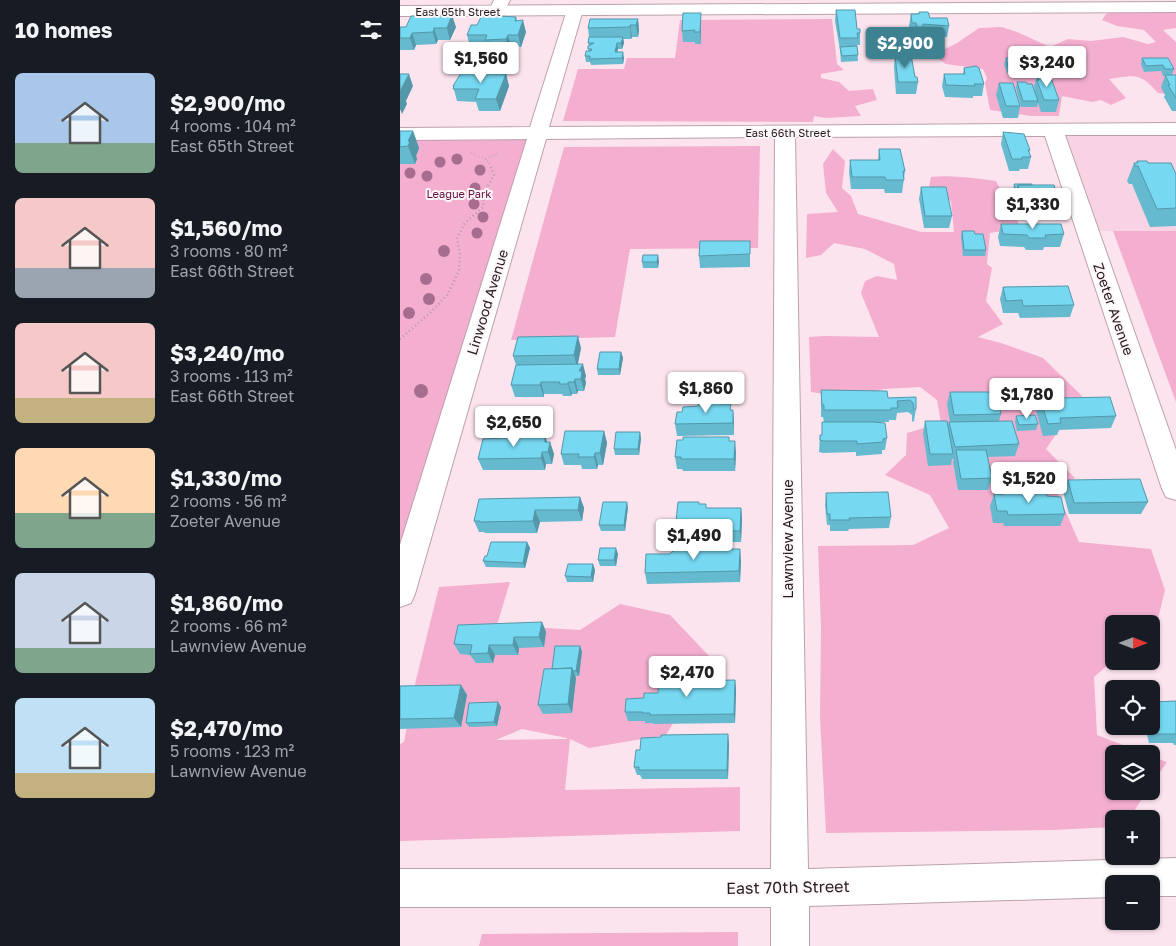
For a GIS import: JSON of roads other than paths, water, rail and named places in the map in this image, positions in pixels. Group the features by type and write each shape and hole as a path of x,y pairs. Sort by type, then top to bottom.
{"street":[{"name":"East 65th Street","path":"400,11 500,5 575,10 727,5 982,4 1176,7"},
{"name":"Linwood Avenue","path":"400,594 575,10"},
{"name":"East 66th Street","path":"400,134 1176,129"},
{"name":"Zoeter Avenue","path":"1053,130 1176,489"},
{"name":"Lawnview Avenue","path":"784,132 790,946"},
{"name":"East 70th Street","path":"400,888 790,888 1176,877"}],"park label":[{"name":"League Park","path":"459,193"}]}
